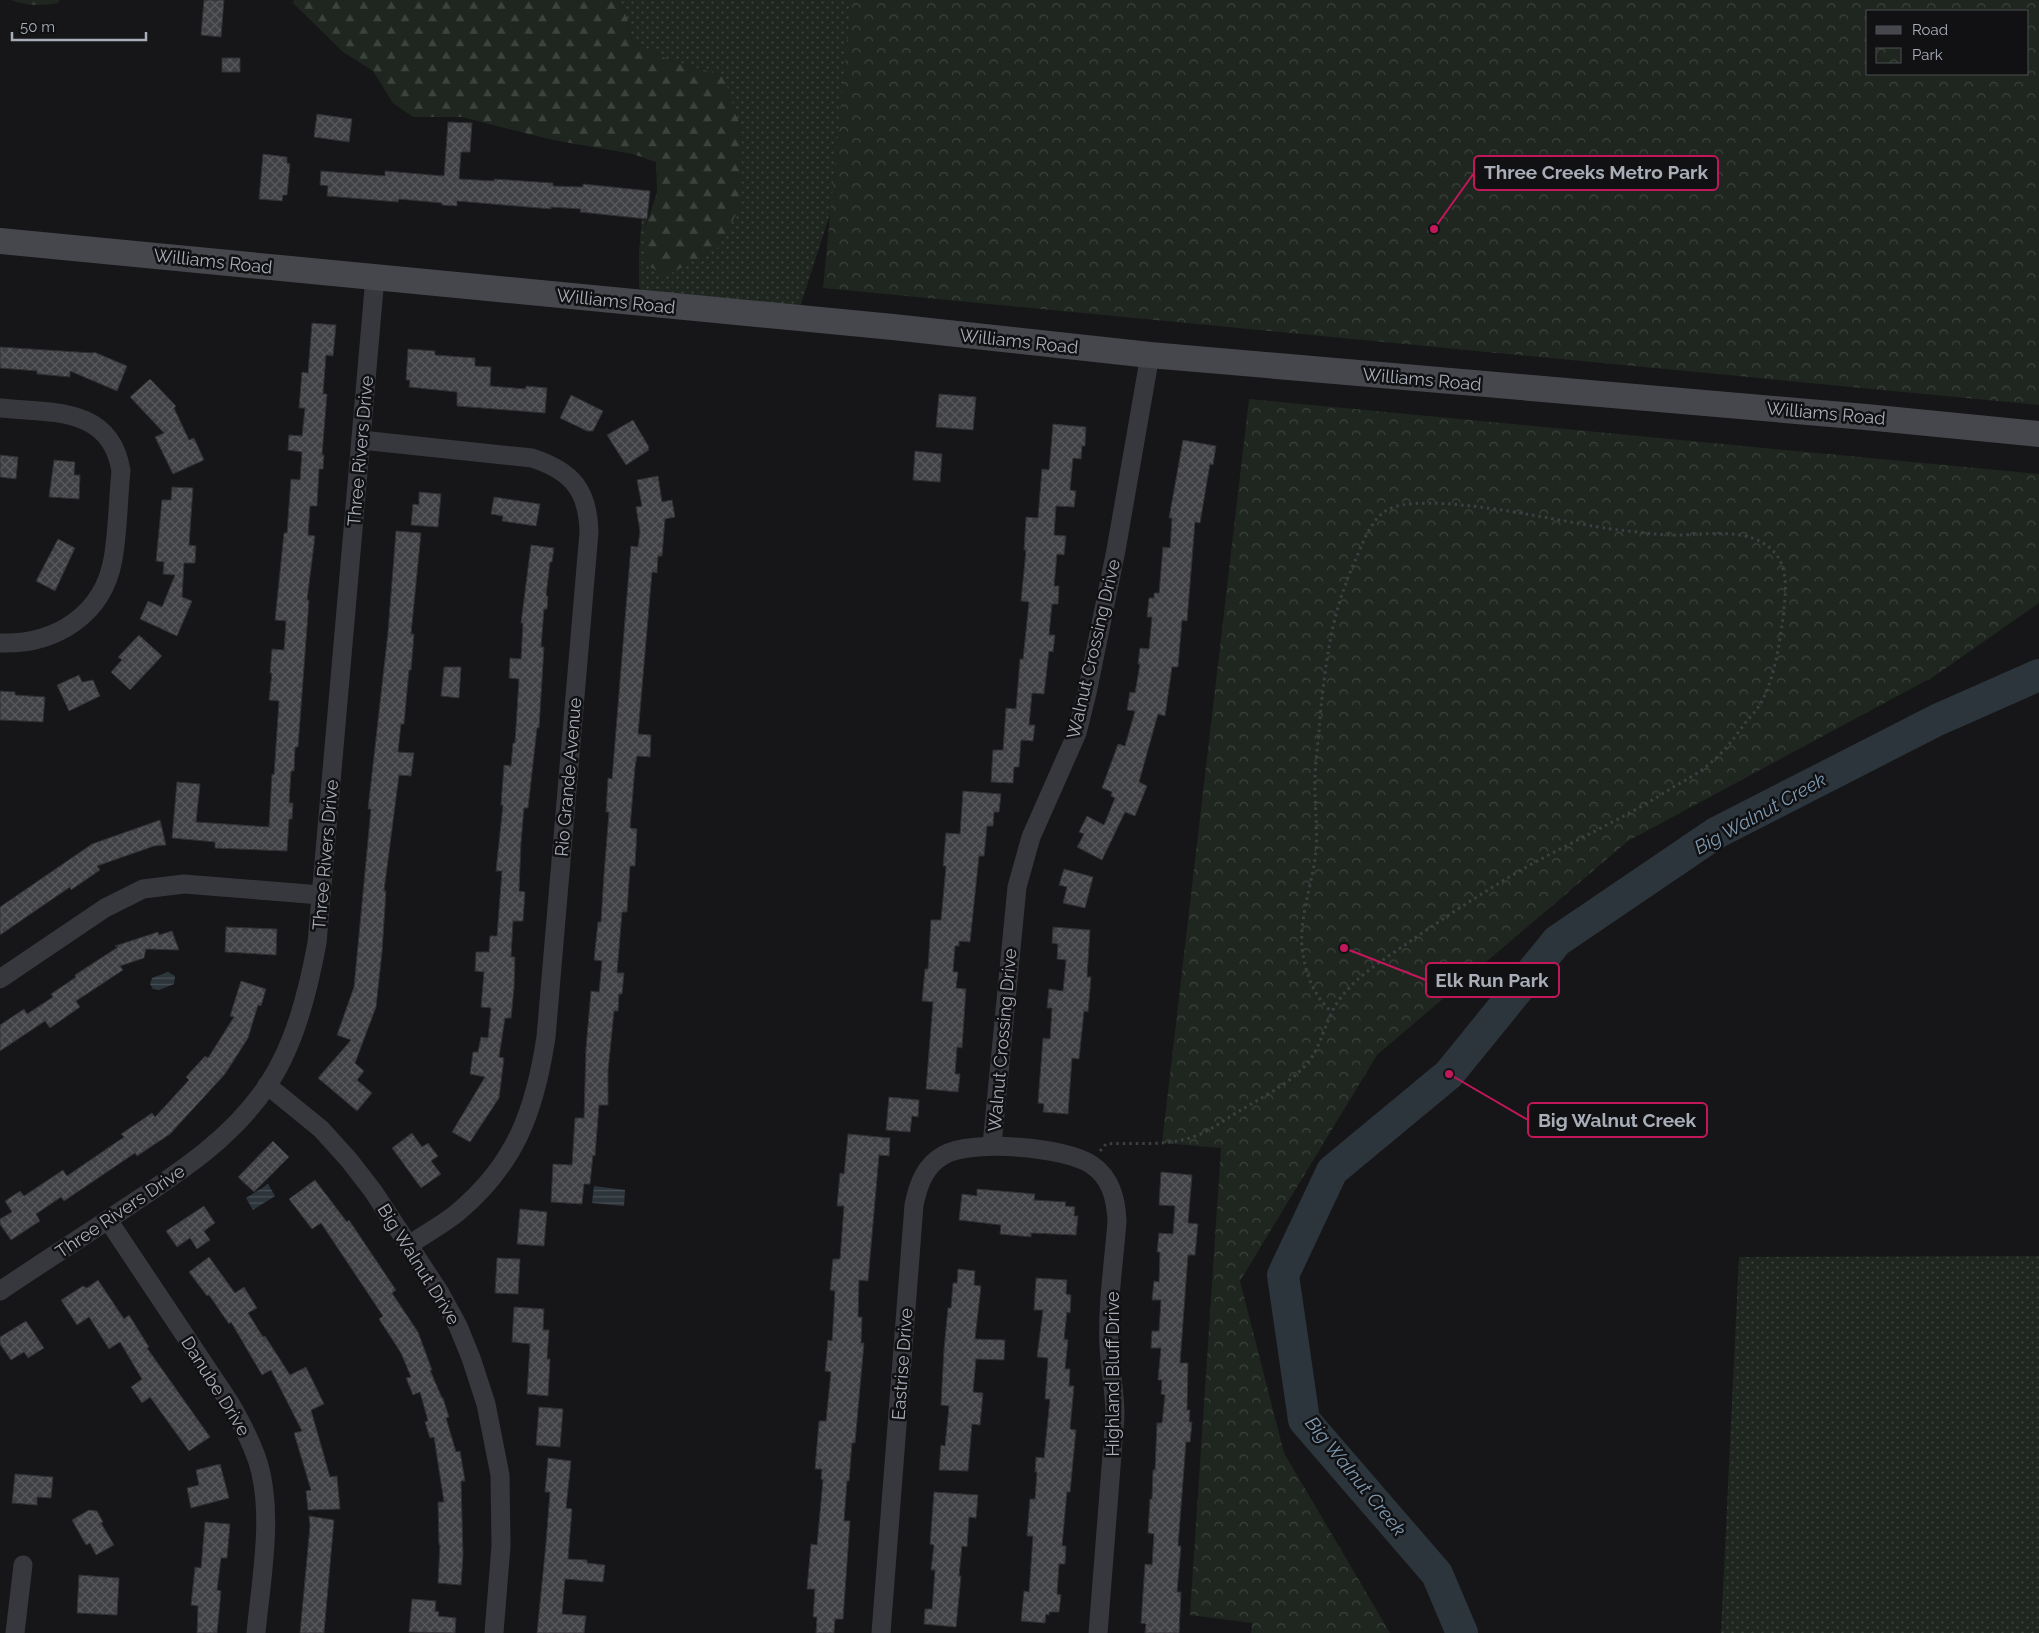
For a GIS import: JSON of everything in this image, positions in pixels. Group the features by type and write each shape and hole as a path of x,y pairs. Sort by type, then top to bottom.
{"main road":[{"name":"Williams Road","path":"0,241 893,327 1150,355 1866,417 2039,434"}],"street":[{"name":"Three Rivers Drive","path":"0,1291 198,1159 228,1132 268,1085 300,1016 310,982 317,943 375,277"},
{"name":"Walnut Crossing Drive","path":"992,1145 1017,887 1031,837 1077,733 1084,709 1116,550 1150,355"},
{"path":"0,408 84,418 96,425 105,434 116,452 121,471 113,560 99,595 83,614 62,631 29,642 0,643"},
{"name":"Rio Grande Avenue","path":"361,440 532,458 563,472 575,483 584,498 589,513 546,1037 538,1085 524,1125 506,1159 490,1182 456,1214 409,1245"},
{"path":"0,979 106,908 143,890 184,884 321,895"},
{"name":"Big Walnut Drive","path":"268,1085 321,1129 349,1160 373,1191 409,1245 440,1293 458,1326 486,1404 500,1475 501,1546 494,1633"},
{"name":"Highland Bluff Drive","path":"992,1145 1063,1153 1079,1158 1092,1165 1104,1176 1112,1190 1117,1205 1109,1330 1115,1396 1115,1423 1098,1633"},
{"name":"Eastrise Drive","path":"881,1633 914,1205 917,1190 923,1176 944,1154 973,1146 992,1145"},
{"name":"Danube Drive","path":"108,1220 230,1403 246,1431 258,1463 264,1496 265,1529 256,1633"},
{"path":"15,1633 23,1565"}],"path":[{"path":"1092,1165 1106,1144 1156,1144 1187,1140 1209,1130 1278,1088 1303,1068 1316,1051 1337,1002 1359,978 1463,905 1538,861 1663,794 1706,767 1728,746 1762,701 1774,667 1781,634 1786,590 1783,565 1774,552 1760,542 1746,536 1716,533 1674,535 1616,530 1482,507 1428,504 1399,505 1385,511 1376,520 1342,589 1334,617 1326,660 1316,766 1316,848 1312,883 1301,939 1303,957 1311,982 1320,1000 1332,1012"}],"green space":[{"path":"11,0 60,0 58,3 40,5"},
{"path":"294,0 619,0 625,8 632,41 667,59 724,76 742,133 742,203 718,248 666,276 644,263 644,231 657,192 656,162 633,154 553,140 462,117 413,117 393,103 373,71 343,52 293,3"},
{"path":"619,0 899,0 800,307 684,294 643,292 639,287 642,217 647,220 644,231 724,76 667,59 632,41 625,8"},
{"path":"851,0 2039,0 2039,405 823,288"},
{"path":"1249,399 2039,474 2039,603 1933,677 1628,841 1377,1055 1240,1281 1284,1453 1390,1633 1251,1633 1252,1623 1190,1615 1221,1148 1162,1143"},
{"path":"2039,1256 2039,1633 1721,1633 1739,1257"}],"shaded area":[{"path":"168,972 175,976 174,984 159,990 153,989 150,984 152,978"},
{"path":"268,1184 275,1196 253,1210 246,1198"},
{"path":"594,1186 625,1190 624,1206 592,1203"}],"building":[{"path":"204,0 224,0 221,37 201,35"},
{"path":"222,58 240,58 240,72 222,72"},
{"path":"317,114 352,119 349,142 314,137"},
{"path":"448,122 472,123 470,152 461,152 459,179 553,183 553,186 583,187 583,184 650,191 647,219 580,212 581,209 551,207 551,209 457,201 457,206 399,199 398,202 327,196 328,186 320,185 321,171 385,176 385,171 444,176"},
{"path":"263,154 287,157 287,163 290,164 287,195 283,195 282,201 259,199"},
{"path":"312,323 336,325 333,356 326,355 323,394 327,394 322,455 324,455 323,469 319,469 317,506 310,506 308,535 315,536 307,600 309,600 298,747 295,747 294,771 291,771 289,803 293,803 292,819 289,819 287,851 215,848 215,842 172,838 177,782 200,784 196,822 269,827 279,701 269,700 272,649 284,650 286,621 275,620 284,533 287,533 291,479 300,480 302,452 288,450 289,435 302,436 305,408 299,408 302,372 308,373"},
{"path":"0,347 94,352 127,366 117,391 70,371 70,377 37,374 37,371 0,368"},
{"path":"408,349 435,351 435,355 475,358 475,366 491,367 490,386 526,389 526,386 547,388 545,413 457,406 457,392 409,387 410,380 406,380"},
{"path":"150,379 176,406 174,408 189,440 194,438 204,460 173,474 155,437 164,433 130,397"},
{"path":"939,394 976,397 973,430 936,427"},
{"path":"571,395 603,411 593,431 587,431 560,418"},
{"path":"633,420 649,450 626,465 607,435"},
{"path":"1053,424 1086,427 1085,446 1082,446 1081,459 1073,458 1070,490 1076,491 1074,507 1056,506 1054,535 1066,536 1064,555 1057,554 1054,586 1059,586 1058,604 1052,604 1049,635 1055,635 1053,652 1049,651 1044,694 1032,693 1029,725 1035,725 1033,741 1021,740 1019,767 1014,767 1013,783 991,782 993,750 1003,750 1006,708 1016,709 1020,659 1023,659 1029,602 1021,601 1026,550 1024,550 1026,517 1038,518 1042,469 1049,470"},
{"path":"1183,440 1216,446 1213,465 1210,464 1200,523 1195,522 1187,621 1182,620 1178,667 1172,667 1165,716 1158,714 1139,782 1147,786 1135,816 1125,812 1102,860 1077,847 1084,834 1079,832 1087,816 1104,825 1115,798 1111,796 1112,792 1102,788 1118,744 1125,746 1135,711 1127,710 1130,692 1135,693 1140,664 1138,664 1140,648 1149,649 1152,617 1147,617 1149,598 1154,598 1154,593 1159,593 1163,547 1170,548 1172,518 1169,518"},
{"path":"915,451 942,454 940,482 913,480"},
{"path":"0,455 18,457 16,479 0,477"},
{"path":"54,460 75,462 74,475 80,475 79,499 49,497"},
{"path":"658,476 662,502 672,500 675,517 665,519 662,556 658,556 657,573 652,572 638,734 651,735 650,757 637,756 635,767 630,828 637,829 635,866 630,866 627,912 622,912 617,973 624,973 622,994 619,994 618,1011 614,1011 608,1071 608,1105 599,1105 595,1156 593,1155 590,1184 584,1184 582,1204 551,1202 553,1164 572,1165 575,1118 584,1118 586,1048 591,991 599,992 602,961 594,960 598,922 601,922 609,812 606,812 608,778 612,779 631,546 638,547 640,531 636,507 642,506 637,480"},
{"path":"172,487 193,488 189,545 196,546 195,563 184,563 182,597 192,601 177,636 140,619 148,601 162,607 175,575 163,574 164,562 156,561 162,500 171,500"},
{"path":"419,492 441,494 438,527 411,525 413,504 419,505"},
{"path":"494,497 540,504 536,526 502,521 503,516 491,514"},
{"path":"396,531 421,533 411,634 414,634 411,670 409,670 404,724 401,724 398,752 414,753 411,776 399,775 384,891 386,891 382,952 376,1007 355,1063 364,1071 357,1080 372,1093 357,1111 318,1078 351,1040 337,1035 354,987 371,809 368,809 388,632"},
{"path":"58,539 75,548 55,591 36,581"},
{"path":"531,545 554,548 552,562 550,562 546,596 548,596 547,609 544,609 541,647 544,647 539,728 537,728 528,808 524,808 521,842 519,891 525,892 523,921 513,921 511,957 515,957 514,988 511,1018 505,1018 499,1057 504,1058 499,1098 470,1142 452,1132 485,1077 470,1074 473,1052 478,1052 481,1037 488,1038 491,1008 481,1007 484,972 475,971 476,952 489,952 490,936 497,936 502,871 496,871 503,805 501,805 504,765 511,766 513,743 515,743 519,679 509,678 510,658 521,659 523,623 521,623"},
{"path":"139,635 162,656 130,690 111,672 122,660 118,657"},
{"path":"444,667 461,667 459,698 441,696"},
{"path":"79,675 82,682 93,680 100,696 69,711 57,685"},
{"path":"0,691 15,692 15,695 45,697 43,722 0,720"},
{"path":"963,791 1001,794 999,812 994,812 993,826 987,826 984,856 979,856 970,942 959,941 959,946 955,946 953,972 958,972 956,988 966,989 962,1048 957,1047 955,1074 960,1074 958,1092 926,1089 933,1002 922,1001 925,969 928,969 931,920 941,920 946,866 943,866 946,833 960,834"},
{"path":"160,820 166,845 154,846 97,866 100,870 71,890 70,887 0,935 0,907 92,844"},
{"path":"1064,869 1093,877 1085,908 1063,903 1067,887 1059,885"},
{"path":"226,927 277,929 276,955 225,952"},
{"path":"1053,927 1090,930 1087,977 1091,977 1088,1012 1084,1011 1079,1059 1072,1058 1068,1114 1043,1112 1044,1104 1038,1103 1043,1038 1050,1039 1052,1008 1047,1008 1049,989 1063,991 1066,960 1057,959 1058,944 1052,943"},
{"path":"172,931 179,950 146,949 144,958 120,966 123,970 76,1001 80,1007 50,1028 45,1021 0,1051 0,1025 24,1009 27,1014 53,997 51,994 76,977 75,975 118,947 115,946 158,932 159,935"},
{"path":"241,981 266,989 261,1006 258,1005 248,1038 225,1074 170,1134 137,1156 135,1153 64,1201 61,1197 36,1214 40,1221 11,1240 0,1224 0,1219 12,1212 5,1201 20,1191 24,1196 63,1170 67,1176 124,1137 121,1134 152,1113 155,1117 189,1080 186,1077 205,1056 208,1058 234,1017 230,1016"},
{"path":"889,1097 919,1100 918,1117 912,1116 910,1132 886,1130"},
{"path":"412,1133 422,1147 428,1143 438,1156 431,1161 441,1174 421,1188 392,1148"},
{"path":"848,1134 890,1138 889,1156 879,1155 868,1281 859,1280 858,1317 862,1317 861,1343 864,1343 855,1443 852,1443 849,1481 847,1481 844,1521 850,1521 843,1619 835,1619 834,1633 816,1633 817,1617 813,1617 815,1589 807,1589 811,1544 817,1545 823,1480 821,1479 822,1469 815,1469 819,1421 826,1421 831,1372 825,1371 828,1340 832,1341 835,1291 830,1290 833,1259 840,1259 844,1206 837,1206 840,1173 844,1174"},
{"path":"273,1141 289,1157 254,1192 238,1177"},
{"path":"1161,1172 1192,1175 1188,1223 1198,1224 1195,1255 1188,1255 1180,1363 1188,1363 1187,1410 1190,1410 1189,1422 1192,1422 1190,1442 1186,1442 1178,1546 1181,1546 1177,1592 1181,1592 1179,1633 1145,1633 1146,1624 1141,1623 1145,1564 1152,1565 1154,1534 1148,1533 1153,1470 1155,1470 1157,1423 1162,1423 1165,1395 1161,1394 1162,1380 1158,1380 1161,1348 1151,1348 1152,1331 1159,1331 1161,1300 1152,1300 1154,1281 1159,1282 1160,1252 1157,1252 1159,1233 1173,1234 1175,1206 1159,1205"},
{"path":"315,1180 347,1222 349,1220 396,1290 392,1293 418,1332 432,1370 430,1370 443,1398 449,1417 446,1418 456,1452 460,1451 465,1481 461,1481 463,1555 461,1585 438,1583 440,1545 438,1502 444,1502 434,1437 430,1438 425,1422 428,1421 420,1392 413,1395 406,1378 411,1377 401,1353 379,1319 383,1316 321,1223 312,1229 289,1199"},
{"path":"977,1189 1035,1194 1034,1200 1066,1202 1065,1206 1075,1207 1074,1216 1078,1216 1076,1235 1031,1233 1031,1237 1000,1234 1001,1225 959,1220 962,1194 977,1196"},
{"path":"204,1206 215,1223 204,1231 210,1240 197,1249 190,1238 177,1247 166,1231"},
{"path":"520,1209 547,1212 544,1246 517,1244"},
{"path":"209,1257 235,1293 244,1287 257,1308 248,1313 290,1375 306,1367 324,1404 311,1410 330,1477 337,1476 340,1509 308,1510 306,1491 311,1490 294,1433 302,1431 271,1370 262,1375 231,1322 229,1324 209,1295 207,1296 189,1272"},
{"path":"497,1258 520,1259 518,1294 495,1293"},
{"path":"958,1269 975,1271 974,1285 981,1286 975,1339 1005,1340 1004,1360 976,1359 973,1392 983,1393 980,1425 972,1424 968,1471 939,1470 941,1445 945,1446 949,1406 941,1405 944,1349 948,1308 951,1308 953,1283 957,1283"},
{"path":"1036,1278 1067,1280 1066,1294 1071,1295 1070,1313 1067,1312 1064,1339 1068,1340 1065,1369 1070,1369 1069,1386 1074,1386 1070,1429 1076,1430 1070,1492 1067,1492 1062,1546 1066,1546 1065,1564 1059,1564 1057,1594 1061,1595 1059,1612 1049,1612 1049,1615 1046,1614 1045,1623 1021,1621 1024,1591 1029,1592 1033,1536 1027,1536 1030,1499 1035,1499 1036,1457 1044,1458 1050,1399 1045,1399 1048,1358 1037,1357 1043,1310 1034,1310"},
{"path":"98,1280 124,1319 129,1315 149,1347 147,1348 210,1437 189,1451 150,1397 142,1403 131,1387 142,1379 120,1342 109,1349 89,1317 77,1325 61,1300 83,1286 87,1288"},
{"path":"514,1307 544,1309 543,1330 549,1330 547,1359 550,1359 548,1396 527,1394 530,1344 512,1342"},
{"path":"26,1321 44,1348 28,1358 24,1352 11,1360 0,1344 0,1337"},
{"path":"539,1407 563,1409 560,1447 536,1445"},
{"path":"548,1458 571,1461 566,1508 572,1509 568,1559 587,1560 587,1563 605,1565 603,1582 565,1579 562,1614 586,1616 584,1633 537,1633 550,1492 545,1492"},
{"path":"220,1464 229,1498 191,1508 187,1488 199,1485 196,1470"},
{"path":"15,1474 53,1477 51,1498 37,1497 37,1505 12,1503"},
{"path":"934,1492 978,1495 976,1518 969,1517 967,1547 962,1546 956,1627 924,1624 925,1609 932,1609 935,1570 931,1570 934,1545 930,1544"},
{"path":"89,1510 97,1511 103,1522 101,1523 114,1545 96,1555 90,1543 86,1545 72,1520"},
{"path":"309,1516 334,1520 324,1633 300,1633 310,1526"},
{"path":"205,1522 230,1524 227,1558 221,1558 217,1590 221,1591 217,1633 197,1633 198,1606 191,1605 195,1567 201,1568"},
{"path":"79,1575 119,1578 117,1615 77,1613"},
{"path":"412,1599 436,1601 435,1611 439,1612 438,1616 456,1618 455,1633 409,1632"}],"waterway":[{"name":"Big Walnut Creek","path":"1462,1633 1437,1574 1304,1420 1283,1275 1332,1171 1449,1074 1557,941 1716,833 1937,720 2039,675"}],"place":[{"name":"Three Creeks Metro Park","path":"1434,229"},
{"name":"Elk Run Park","path":"1344,948"},
{"name":"Big Walnut Creek","path":"1449,1074"}]}
